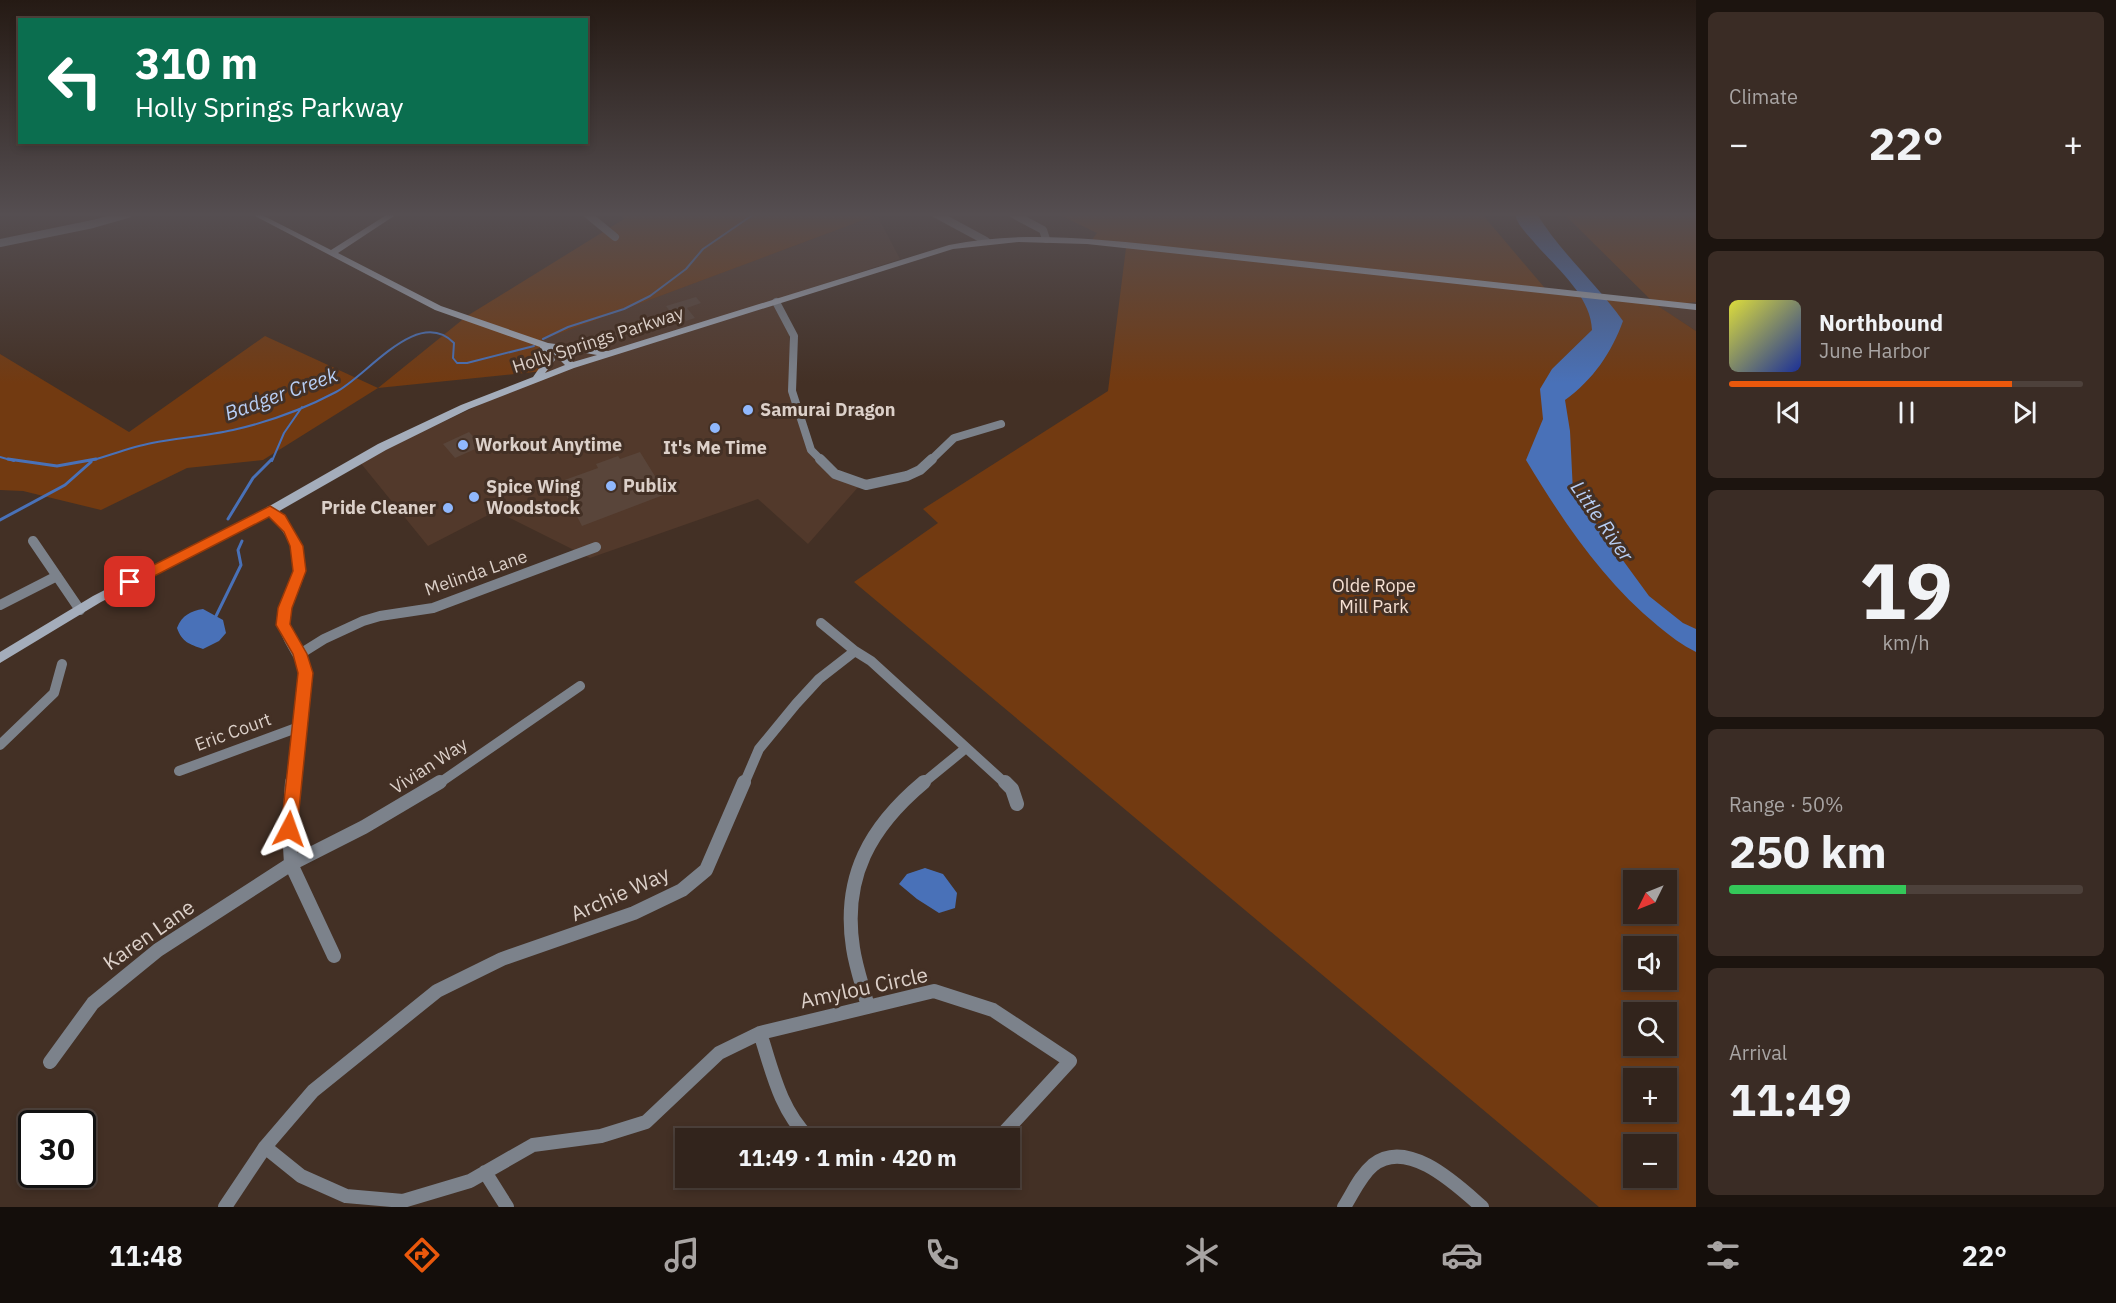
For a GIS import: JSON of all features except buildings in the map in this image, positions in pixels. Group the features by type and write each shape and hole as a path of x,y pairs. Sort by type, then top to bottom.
{"main road":[{"path":"363,270 438,308 544,344 561,353 571,366"},
{"name":"Holly Springs Parkway","path":"0,658 80,610 270,511 420,428 530,380 875,270"},
{"name":"Holly Springs Parkway","path":"1357,270 1696,307"},
{"path":"544,344 611,354"},
{"path":"530,380 542,372 550,360 544,344"}],"street":[{"path":"776,302 794,336 792,391 801,421 811,450 835,474 866,485 907,476 920,470 954,438 1001,424"},
{"path":"270,511 289,530 299,558 298,578 283,615 286,632 300,654 305,673 289,829 291,864 334,956"},
{"path":"33,541 80,610"},
{"name":"Melinda Lane","path":"300,654 324,639 363,621 380,616 433,608 596,547"},
{"path":"0,605 57,576"},
{"path":"821,623 871,662 1012,789 1017,804"},
{"name":"Archie Way","path":"225,1207 265,1147 313,1090 437,991 502,959 634,914 682,890 706,870 759,749 819,679 855,651"},
{"path":"0,745 54,693 62,664"},
{"name":"Vivian Way","path":"291,864 364,827 444,780 580,686"},
{"name":"Eric Court","path":"179,771 299,727"},
{"path":"868,1006 852,941 852,891 861,857 878,825 906,797 966,748"},
{"name":"Karen Lane","path":"50,1062 93,1003 127,972 291,864"},
{"name":"Amylou Circle","path":"265,1147 301,1176 346,1196 403,1201 470,1181 533,1145 601,1136 646,1122 719,1053 760,1033 934,991 993,1010 1070,1061 1008,1128"},
{"path":"760,1033 786,1108 798,1128"},
{"path":"1344,1207 1371,1168 1382,1159 1406,1158 1428,1164 1447,1176 1482,1207"},
{"path":"485,1172 507,1207"}],"shaded area":[{"path":"728,270 865,270 778,299 787,314 798,420 820,464 860,485 808,544 758,499 590,558 496,511 428,546 359,461 544,375 541,340"},
{"path":"1696,302 1696,331 1657,306 1659,305"}],"green space":[{"path":"541,270 729,270 542,340 544,371 378,388 467,316"},
{"name":"Olde Rope Mill Park","path":"1123,270 1530,270 1549,293 1656,305 1621,270 1696,270 1696,302 1658,306 1696,331 1696,1207 1599,1207 854,582 938,523 923,509 1108,391"},
{"path":"265,336 378,388 263,460 187,468 101,510 23,491 0,490 0,354 129,432"}],"water":[{"path":"1582,270 1623,321 1600,365 1584,384 1565,400 1570,431 1573,492 1649,596 1683,623 1696,629 1696,652 1663,630 1638,608 1601,569 1569,527 1526,460 1543,419 1540,389 1552,369 1592,330 1585,305 1561,271"},
{"path":"203,609 223,620 226,633 219,641 203,649 187,642 177,628 187,614"},
{"path":"925,868 943,874 957,893 955,908 939,913 899,884 907,874"}],"waterway":[{"name":"Badger Creek","path":"543,339 568,327 624,309 650,296 684,270"},
{"name":"Badger Creek","path":"301,408 336,392 394,347 409,338 425,333 440,334 454,343 453,358 457,363 467,363 534,346"},
{"name":"Badger Creek","path":"90,461 162,441 233,430 301,408"},
{"path":"272,461 284,433 301,408"},
{"name":"Badger Creek","path":"0,457 14,461"},
{"name":"Badger Creek","path":"8,459 57,466 96,459"},
{"path":"228,519 253,478 272,459"},
{"path":"0,520 65,485 91,462"},
{"path":"216,616 241,565 238,550 242,541"}],"place":[{"name":"Samurai Dragon","path":"748,410"},
{"name":"It's Me Time","path":"715,428"},
{"name":"Workout Anytime","path":"463,445"},
{"name":"Publix","path":"611,486"},
{"name":"Spice Wing Woodstock","path":"474,497"},
{"name":"Pride Cleaner","path":"448,508"}],"route":[{"path":"130,582 270,511 289,530 297,546 300,571 285,608 283,625 300,654 305,673 289,829"}],"water label":[{"name":"Little River","path":"1602,521"}]}
